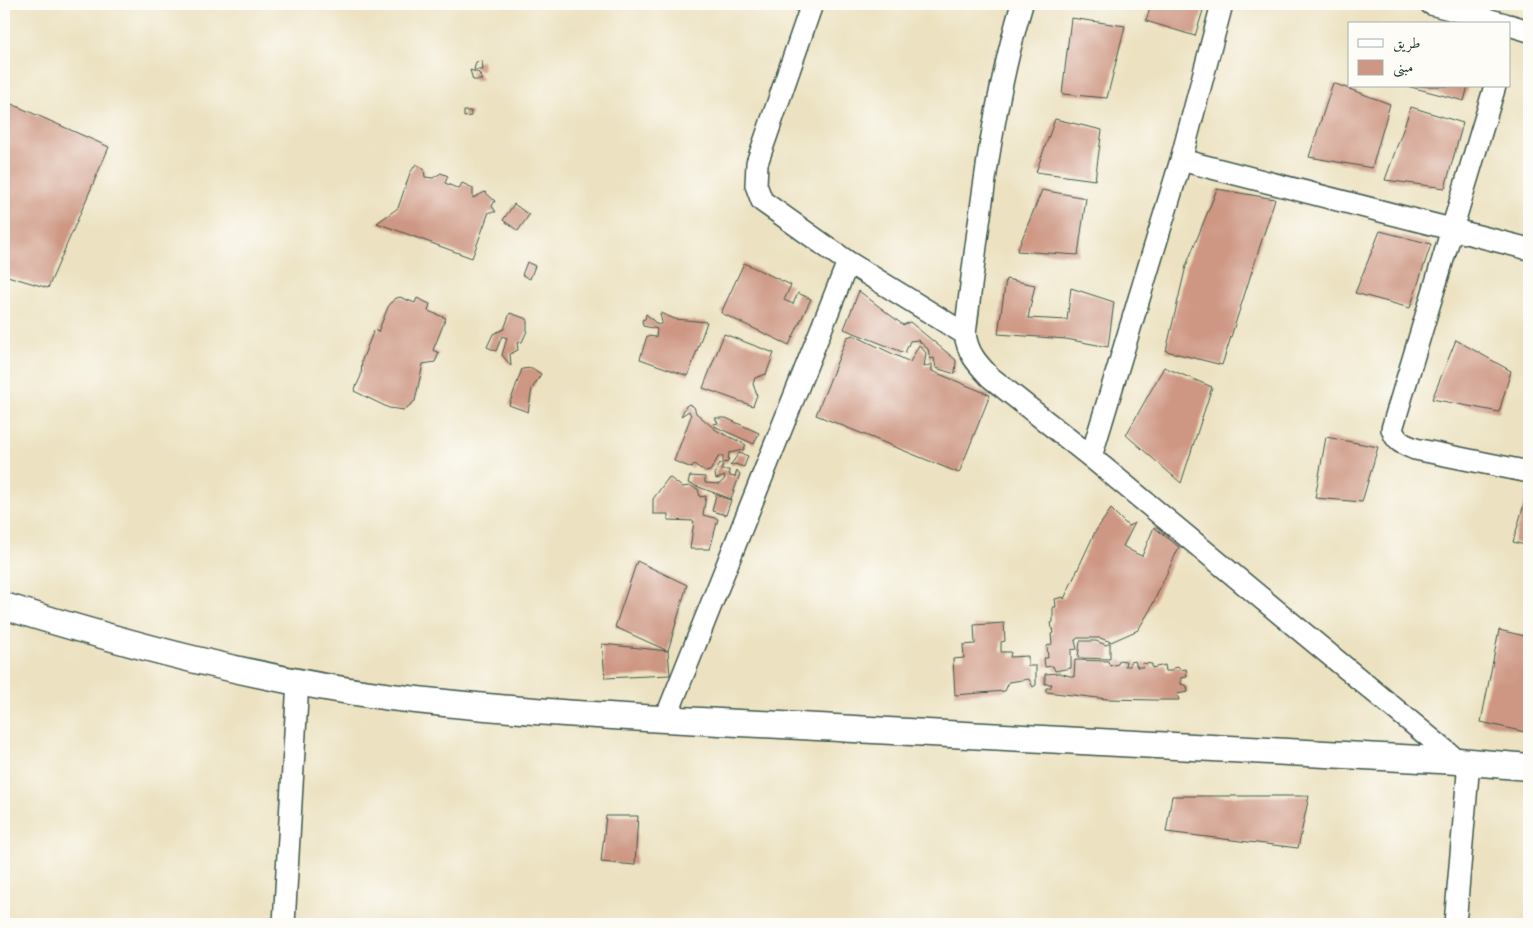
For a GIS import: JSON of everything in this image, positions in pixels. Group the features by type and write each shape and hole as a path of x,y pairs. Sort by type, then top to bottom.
{"street":[{"path":"812,4 757,163 756,185 762,201 848,262 965,334"},
{"path":"1022,4 1010,46 984,187 965,334 967,348 976,362 1463,762"},
{"path":"1091,457 1181,160 1222,4"},
{"path":"1431,4 1490,22"},
{"path":"1494,88 1454,229 1392,429 1394,437 1400,443 1415,449 1529,472"},
{"path":"1181,160 1529,249"},
{"path":"665,720 848,262"},
{"path":"4,606 109,638 230,668 388,697 531,712 1529,767"},
{"path":"284,924 298,681"},
{"path":"1455,924 1463,762"}],"building":[{"path":"1151,4 1205,4 1195,36 1146,21"},
{"path":"1071,18 1125,26 1107,98 1062,94"},
{"path":"482,61 483,70 474,70 476,62"},
{"path":"470,70 479,73 482,80 473,80"},
{"path":"1333,83 1390,104 1372,168 1309,157"},
{"path":"1415,88 1467,88 1464,101"},
{"path":"5,101 109,147 48,288 4,275"},
{"path":"1411,107 1463,123 1445,188 1385,180"},
{"path":"464,111 471,111 471,116 464,117"},
{"path":"1055,119 1102,130 1095,180 1036,172"},
{"path":"416,164 424,169 425,177 433,178 441,173 448,176 445,183 459,189 462,183 473,188 473,198 485,192 495,201 492,206 496,212 489,212 472,258 377,223 398,208 410,173"},
{"path":"1217,189 1275,199 1222,365 1166,351 1186,266"},
{"path":"1042,190 1086,198 1078,255 1017,251"},
{"path":"514,204 529,215 518,231 503,220"},
{"path":"1380,231 1431,244 1410,308 1355,293"},
{"path":"527,262 535,266 530,279 522,275"},
{"path":"744,263 791,285 784,300 793,304 798,293 811,299 789,345 721,313"},
{"path":"1006,279 1035,285 1028,318 1067,320 1071,288 1114,302 1108,347 1066,339 998,334"},
{"path":"859,291 903,325 910,322 956,360 955,374 936,368 934,358 930,359 928,349 918,340 910,341 905,353 844,329"},
{"path":"400,297 415,303 417,298 430,304 428,311 446,318 433,350 439,353 435,362 423,364 415,401 404,410 389,408 354,391 361,376 362,360 374,330 378,332 388,307 394,299"},
{"path":"510,313 527,319 527,331 522,342 517,343 518,350 510,354 511,366 502,355 507,338 502,336 496,351 487,347 493,334 504,329"},
{"path":"660,313 675,319 707,322 688,376 640,359 647,336 656,337 657,329 643,326 642,320 645,319 646,314 658,325 662,323"},
{"path":"724,334 774,353 766,374 755,378 753,384 757,395 753,406 703,388"},
{"path":"853,335 910,362 919,345 926,353 924,367 932,364 932,371 990,395 959,473 816,415 847,337"},
{"path":"1456,340 1511,371 1499,412 1432,399"},
{"path":"1164,367 1212,387 1181,483 1126,435"},
{"path":"532,368 541,374 532,389 528,412 509,405 522,369"},
{"path":"689,404 694,407 696,413 716,430 746,445 743,450 729,453 728,462 723,463 723,456 719,456 710,471 705,472 694,464 692,468 674,461 691,416 689,411 681,416"},
{"path":"715,418 726,418 759,433 754,444 714,426 713,424 718,423"},
{"path":"1326,437 1378,447 1362,502 1315,498"},
{"path":"739,453 748,456 744,467 735,464 730,466"},
{"path":"720,463 723,465 721,470 729,470 730,476 735,477 737,470 740,474 731,499 688,483 690,476 705,477 705,483 719,484 724,480 725,476 716,479 715,474"},
{"path":"669,477 682,487 690,486 698,489 700,497 706,496 703,515 718,519 710,549 690,549 694,521 668,520 668,514 653,514 653,499"},
{"path":"1529,487 1529,546 1513,542"},
{"path":"716,495 731,500 726,515 712,511"},
{"path":"1111,509 1128,526 1135,523 1123,546 1137,554 1142,556 1154,527 1179,547 1150,610 1138,630 1111,642 1100,638 1078,638 1075,640 1077,649 1071,650 1071,668 1055,671 1053,666 1045,667 1044,658 1048,658 1047,646 1052,644 1051,634 1053,633 1051,623 1053,622 1053,607 1056,607 1055,599 1063,597 1064,599 1095,532"},
{"path":"637,561 687,585 668,651 615,627"},
{"path":"1004,623 1005,641 1001,642 1001,652 1011,652 1010,657 1028,656 1028,666 1036,666 1036,685 1033,687 1029,679 1009,682 1005,691 955,695 953,659 964,658 963,645 975,644 974,625"},
{"path":"1499,630 1529,637 1529,733 1481,722"},
{"path":"1080,641 1096,641 1106,645 1110,643 1110,659 1078,658"},
{"path":"602,644 668,651 670,675 605,678"},
{"path":"1075,660 1108,661 1110,666 1118,664 1119,660 1126,661 1125,666 1130,666 1130,662 1135,661 1137,667 1143,667 1142,663 1152,664 1152,668 1165,665 1166,671 1173,671 1173,668 1179,667 1180,670 1186,669 1187,677 1181,678 1181,684 1187,686 1188,692 1177,694 1179,700 1154,700 1107,699 1046,692 1046,688 1050,688 1052,684 1045,684 1045,674 1059,673 1074,677"},
{"path":"1172,796 1309,796 1298,848 1166,832"},
{"path":"606,816 638,816 635,865 601,862"}]}
